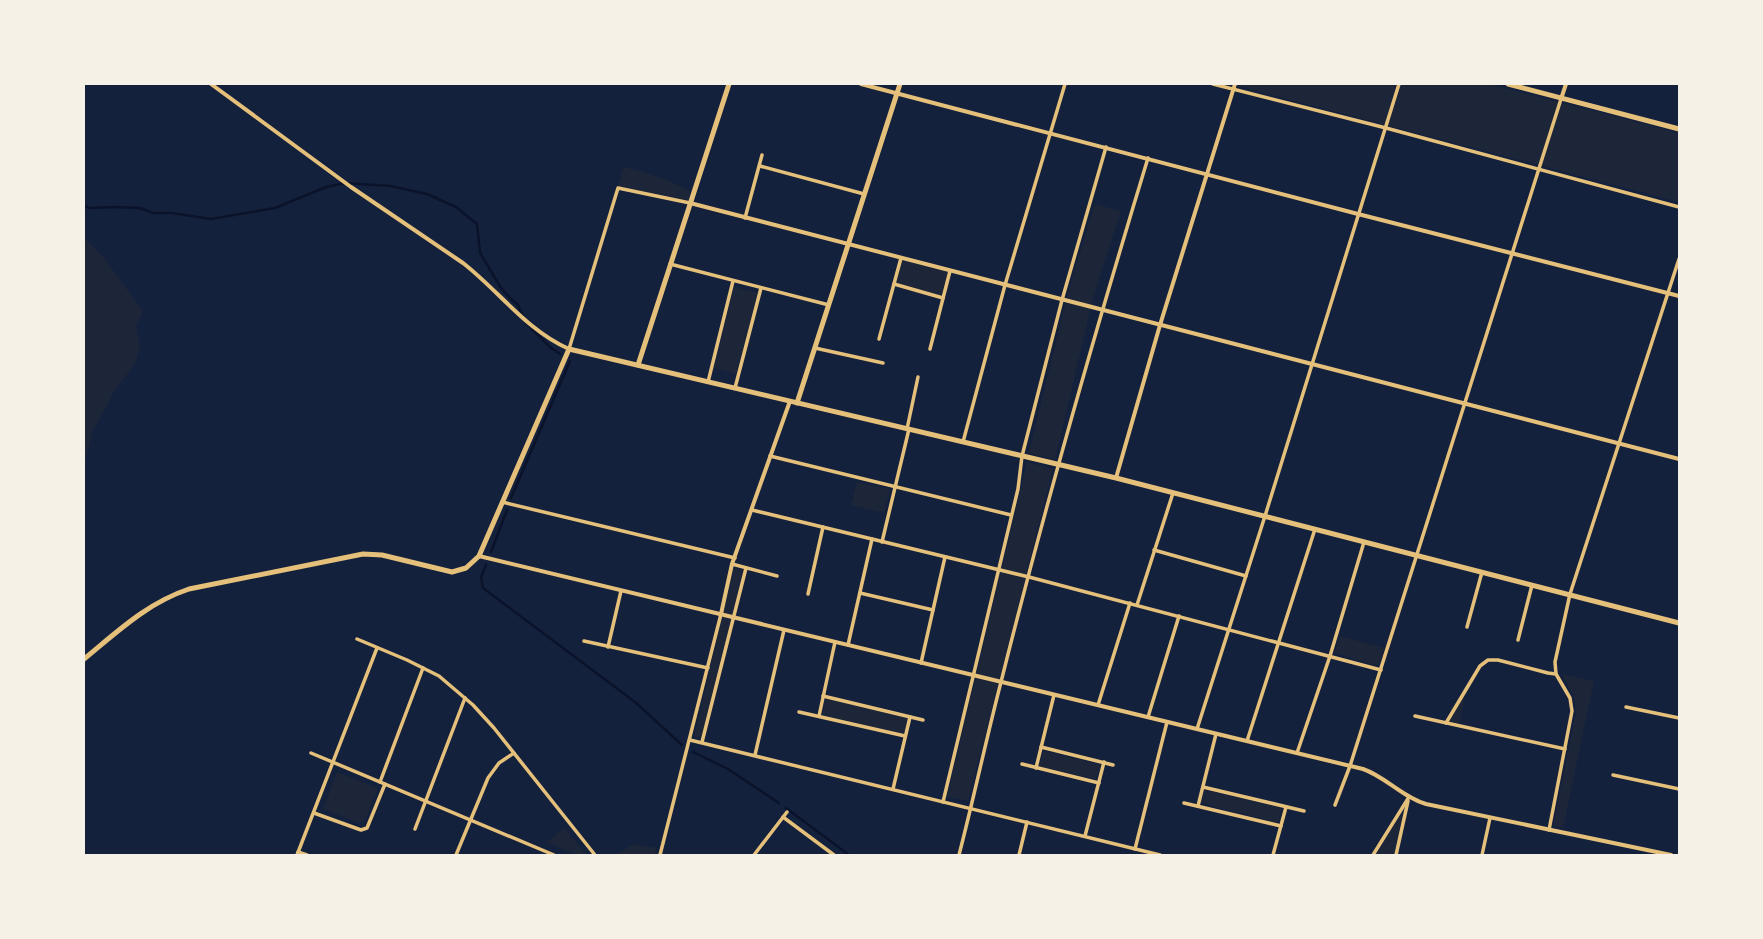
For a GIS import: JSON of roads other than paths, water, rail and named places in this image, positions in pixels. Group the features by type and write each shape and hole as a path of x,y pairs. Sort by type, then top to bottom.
{"main road":[{"path":"638,365 728,84"},
{"path":"797,403 900,84"},
{"path":"1508,84 1679,130"},
{"path":"84,659 146,609 166,598 189,589 363,554 387,556 452,572 466,568 478,556 569,349 1116,478 1679,623"}],"street":[{"path":"212,84 351,187 480,276 533,328 547,338 569,349 618,188 690,203 1679,459"},
{"path":"861,84 1679,296"},
{"path":"962,442 1005,285 1065,84"},
{"path":"1213,84 1386,128 1679,207"},
{"path":"1116,478 1160,325 1208,175 1235,84"},
{"path":"1197,729 1266,516 1399,84"},
{"path":"1335,805 1350,766 1381,670 1416,555 1566,84"},
{"path":"943,802 1011,515 1022,456 1062,300 1106,147"},
{"path":"745,218 762,155"},
{"path":"960,855 1001,682 1058,464 1102,310 1148,158"},
{"path":"760,166 864,194"},
{"path":"879,339 901,258"},
{"path":"1548,830 1572,711 1570,698 1556,674 1555,662 1570,594 1679,259"},
{"path":"670,264 829,305"},
{"path":"930,349 950,271"},
{"path":"708,382 733,281"},
{"path":"894,284 943,298"},
{"path":"735,388 761,288"},
{"path":"815,348 883,363"},
{"path":"882,542 908,429 918,377"},
{"path":"660,855 708,668 732,564 790,401"},
{"path":"770,456 1011,515"},
{"path":"1137,605 1173,493"},
{"path":"502,502 735,558"},
{"path":"752,510 1029,577 1381,670"},
{"path":"808,594 823,527"},
{"path":"1247,741 1315,529"},
{"path":"848,645 872,539"},
{"path":"1297,753 1330,656 1364,542"},
{"path":"1154,550 1246,576"},
{"path":"478,556 1350,766 1374,774 1409,797 1426,804 1671,855"},
{"path":"921,663 945,557"},
{"path":"732,564 777,576"},
{"path":"702,742 732,618 746,568"},
{"path":"1467,626 1482,572"},
{"path":"1518,640 1532,585"},
{"path":"608,647 621,591"},
{"path":"860,593 933,610"},
{"path":"1098,705 1130,603"},
{"path":"1148,717 1179,616"},
{"path":"755,755 784,630"},
{"path":"357,639 439,676 465,698 494,728 595,855"},
{"path":"584,641 708,668"},
{"path":"819,716 835,642"},
{"path":"307,855 298,853 378,648"},
{"path":"1446,723 1480,666 1488,660 1498,660 1556,674"},
{"path":"380,782 423,668"},
{"path":"1036,768 1054,695"},
{"path":"823,696 923,720"},
{"path":"415,829 465,698"},
{"path":"1626,707 1679,718"},
{"path":"799,712 906,736"},
{"path":"1415,716 1565,750"},
{"path":"893,789 910,717"},
{"path":"1135,849 1167,722"},
{"path":"1198,806 1216,734"},
{"path":"690,740 1160,855"},
{"path":"1041,748 1113,765"},
{"path":"311,753 554,855"},
{"path":"456,855 491,772 499,763 514,753"},
{"path":"1085,836 1104,762"},
{"path":"1022,764 1099,783"},
{"path":"1613,774 1679,788"},
{"path":"314,813 361,830 367,828 385,784"},
{"path":"1203,787 1304,811"},
{"path":"1374,855 1409,797"},
{"path":"1396,855 1409,797"},
{"path":"1184,803 1281,826"},
{"path":"1273,855 1286,807"},
{"path":"754,855 786,812"},
{"path":"783,817 834,855"},
{"path":"1482,855 1490,818"},
{"path":"1019,855 1027,822"}],"waterway":[{"path":"84,206 90,208 140,208 153,213 172,213 211,219 275,208 326,187 345,183 390,186 427,194 456,207 477,224 480,253 501,288 518,305 523,317"},
{"path":"525,322 551,348 560,354"},
{"path":"511,498 570,361"},
{"path":"491,552 507,510"},
{"path":"486,565 481,577 483,588 635,702 682,745"},
{"path":"693,752 728,769 779,803"},
{"path":"786,808 849,855"}]}
